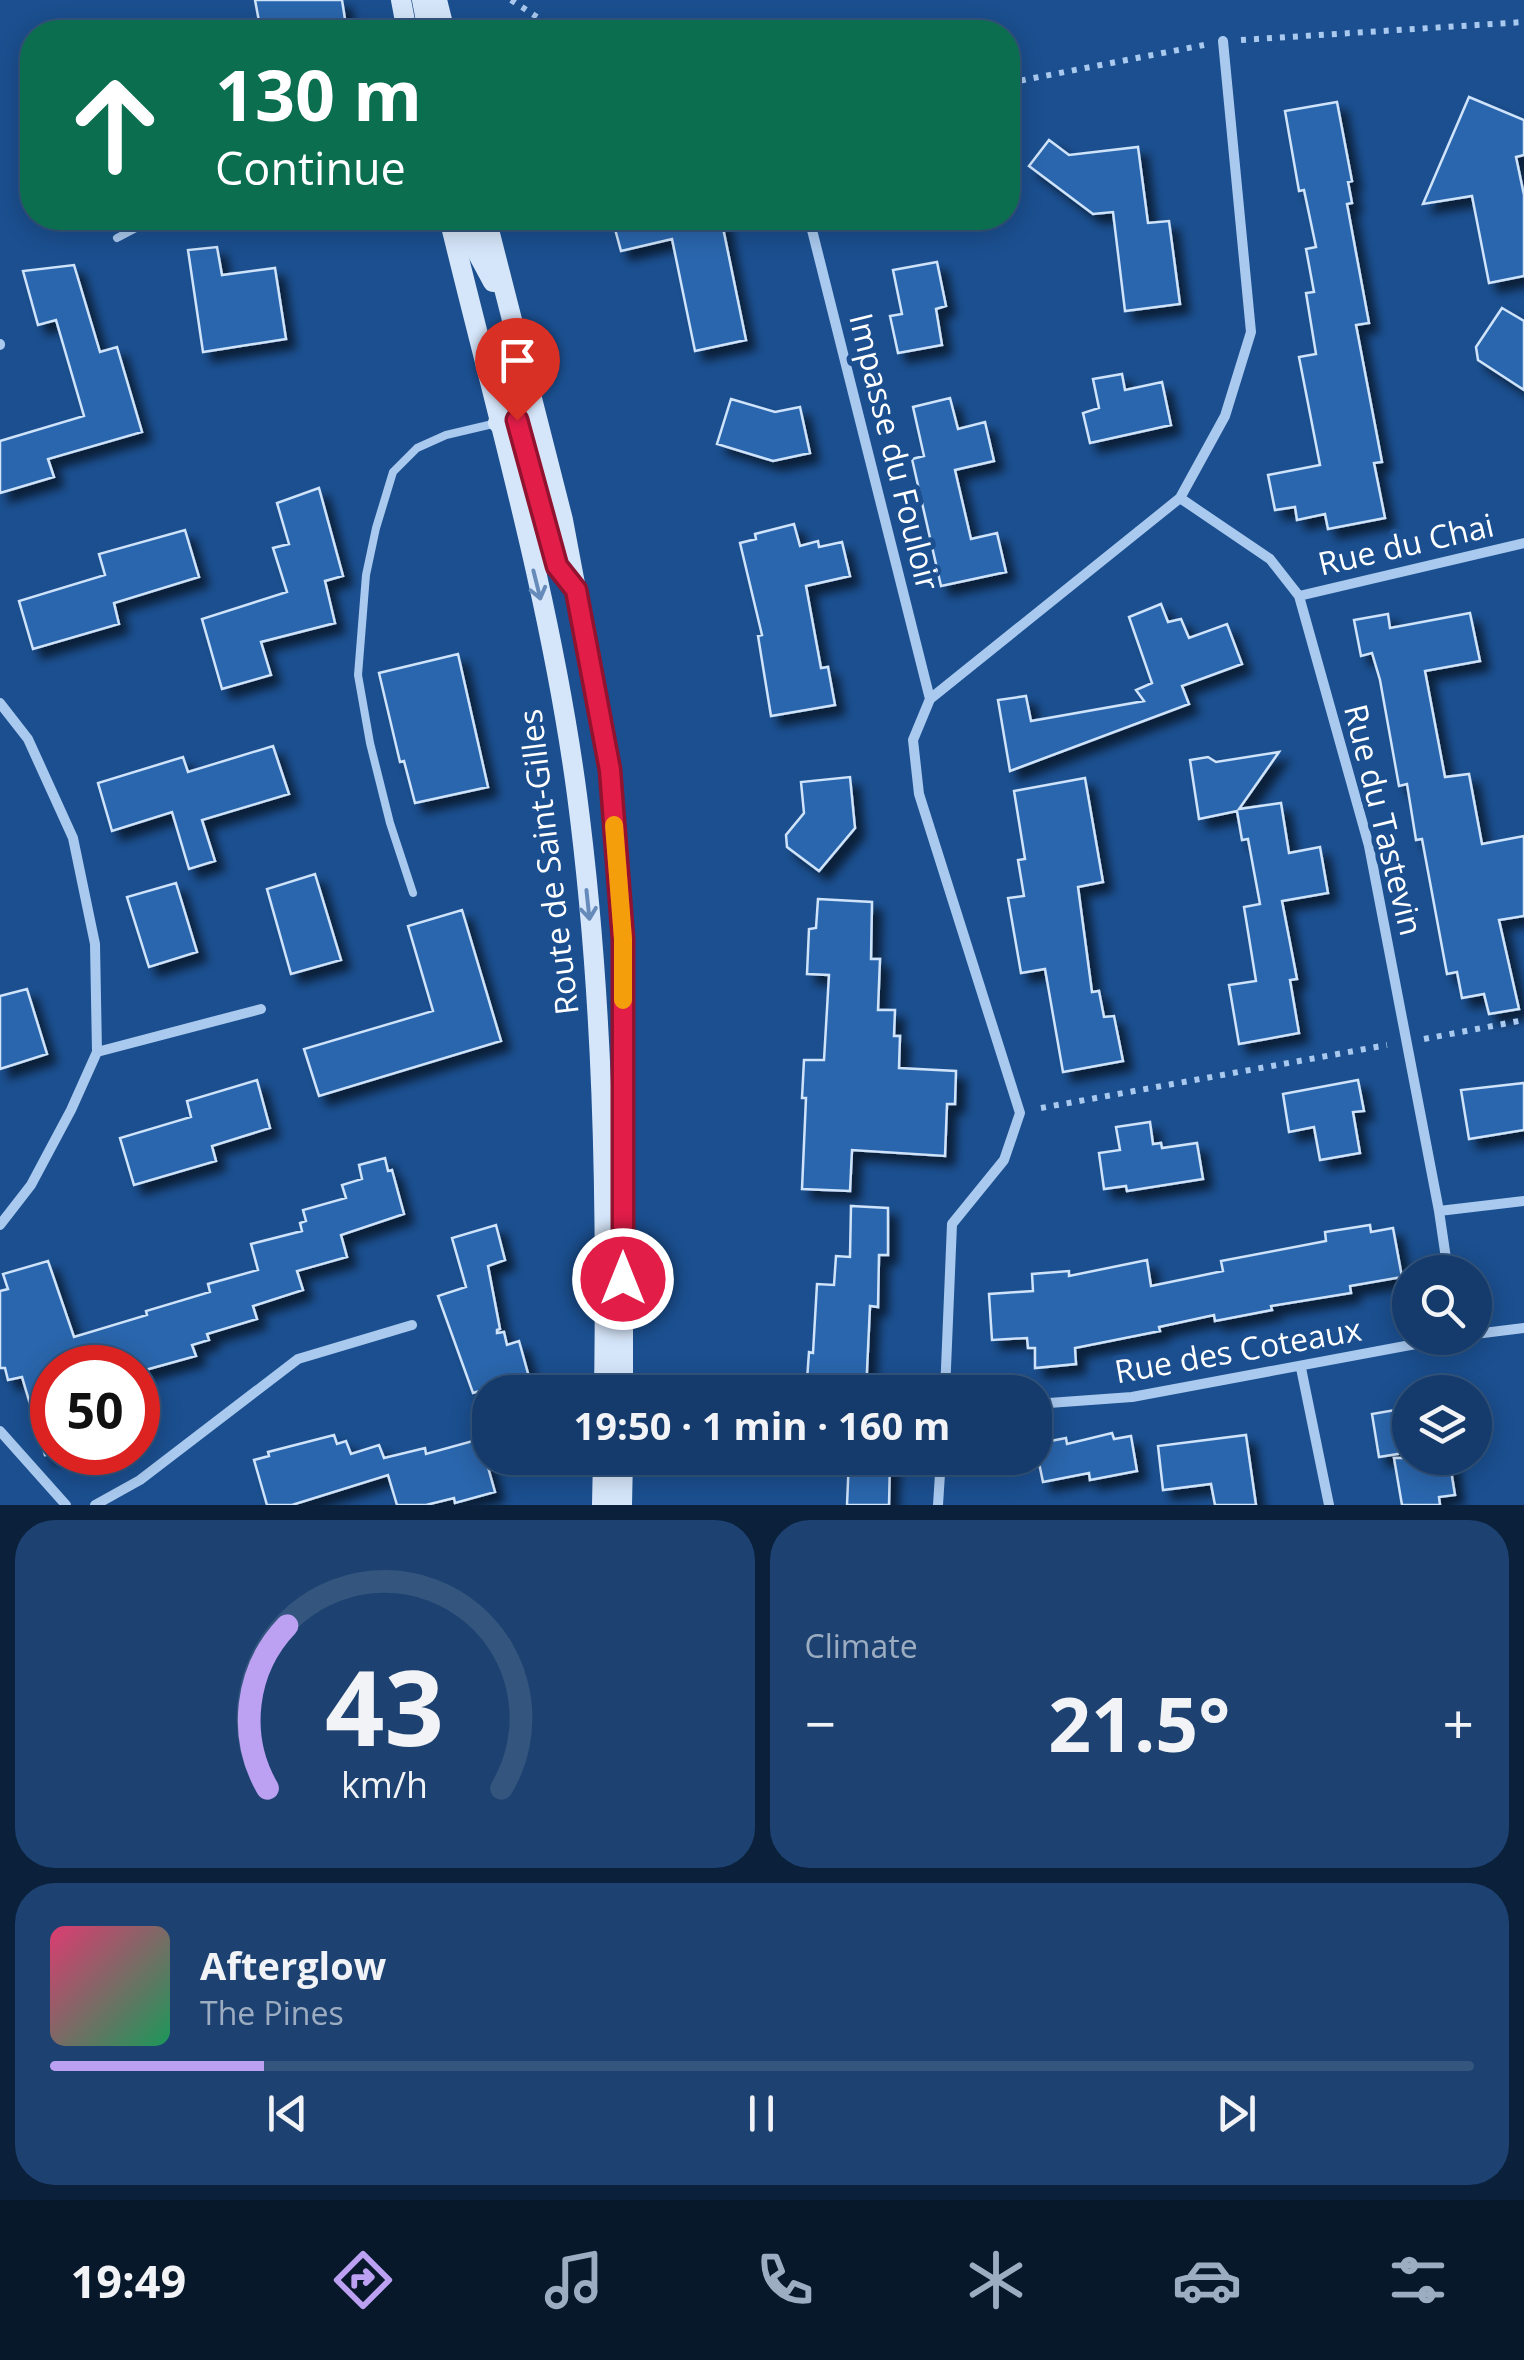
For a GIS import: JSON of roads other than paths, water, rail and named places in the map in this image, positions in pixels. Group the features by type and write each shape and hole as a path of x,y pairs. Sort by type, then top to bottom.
{"main road":[{"name":"Route de Saint-Gilles","path":"453,230 546,618 577,794 600,1035 604,1375"},
{"path":"472,230 478,256 508,310"},
{"name":"Route de Saint-Gilles","path":"489,230 562,520 610,770 623,939 623,1375"},
{"path":"498,423 517,420 557,566 576,590"},
{"path":"602,1505 603,1475"},
{"path":"622,1505 623,1475"}],"street":[{"path":"946,1375 952,1224 1004,1160 1020,1113 918,794 913,740 930,698 1180,498 1225,416 1251,332 1223,41"},
{"name":"Impasse du Fouloir","path":"812,230 930,698"},
{"name":"Rue du Tastevin","path":"1180,498 1270,559 1299,596 1369,846 1445,1255"},
{"name":"Rue du Chai","path":"1299,596 1524,543"},
{"path":"0,703 28,738 73,838 95,944 97,1052 31,1185 0,1225"},
{"path":"97,1052 261,1009"},
{"path":"1439,1211 1524,1201"},
{"path":"96,1505 140,1480 298,1359 412,1325"},
{"path":"1492,1332 1524,1328"},
{"name":"Rue des Coteaux","path":"1052,1403 1132,1397 1392,1349"},
{"path":"1301,1368 1329,1505"},
{"path":"0,1431 66,1505"},
{"path":"938,1505 940,1475"}],"lane":[{"path":"118,238 133,230"},
{"path":"414,893 382,791 358,675 366,575 393,472 416,448 498,423"}]}
